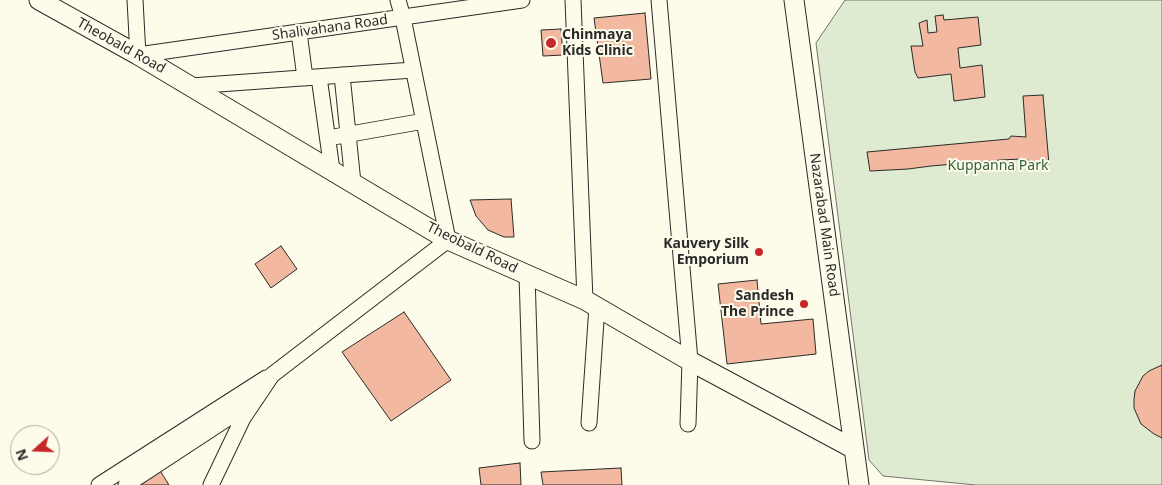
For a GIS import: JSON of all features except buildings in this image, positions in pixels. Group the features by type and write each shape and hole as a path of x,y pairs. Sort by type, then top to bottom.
{"main road":[{"name":"Nazarabad Main Road","path":"794,0 854,449"},
{"name":"Theobald Road","path":"41,1 138,54 448,240 591,303 690,361 854,449"},
{"path":"854,449 859,485"}],"street":[{"path":"136,0 138,54"},
{"path":"99,485 272,375 448,240 398,0"},
{"name":"Shalivahana Road","path":"138,54 522,0"},
{"path":"574,0 591,303 589,423"},
{"path":"659,0 690,361 688,424"},
{"path":"299,32 328,138 332,170"},
{"path":"191,86 413,70"},
{"path":"342,75 353,183"},
{"path":"328,138 424,120"},
{"path":"527,274 532,441"},
{"path":"211,485 243,418 272,375"},
{"path":"126,485 254,402"}],"green space":[{"name":"Kuppanna Park","path":"845,0 1162,0 1162,485 976,485 883,476 869,460 816,43"}],"place":[{"name":"Chinmaya Kids Clinic","path":"551,43"},
{"name":"Kauvery Silk Emporium","path":"759,252"},
{"name":"Sandesh The Prince","path":"804,304"}]}
